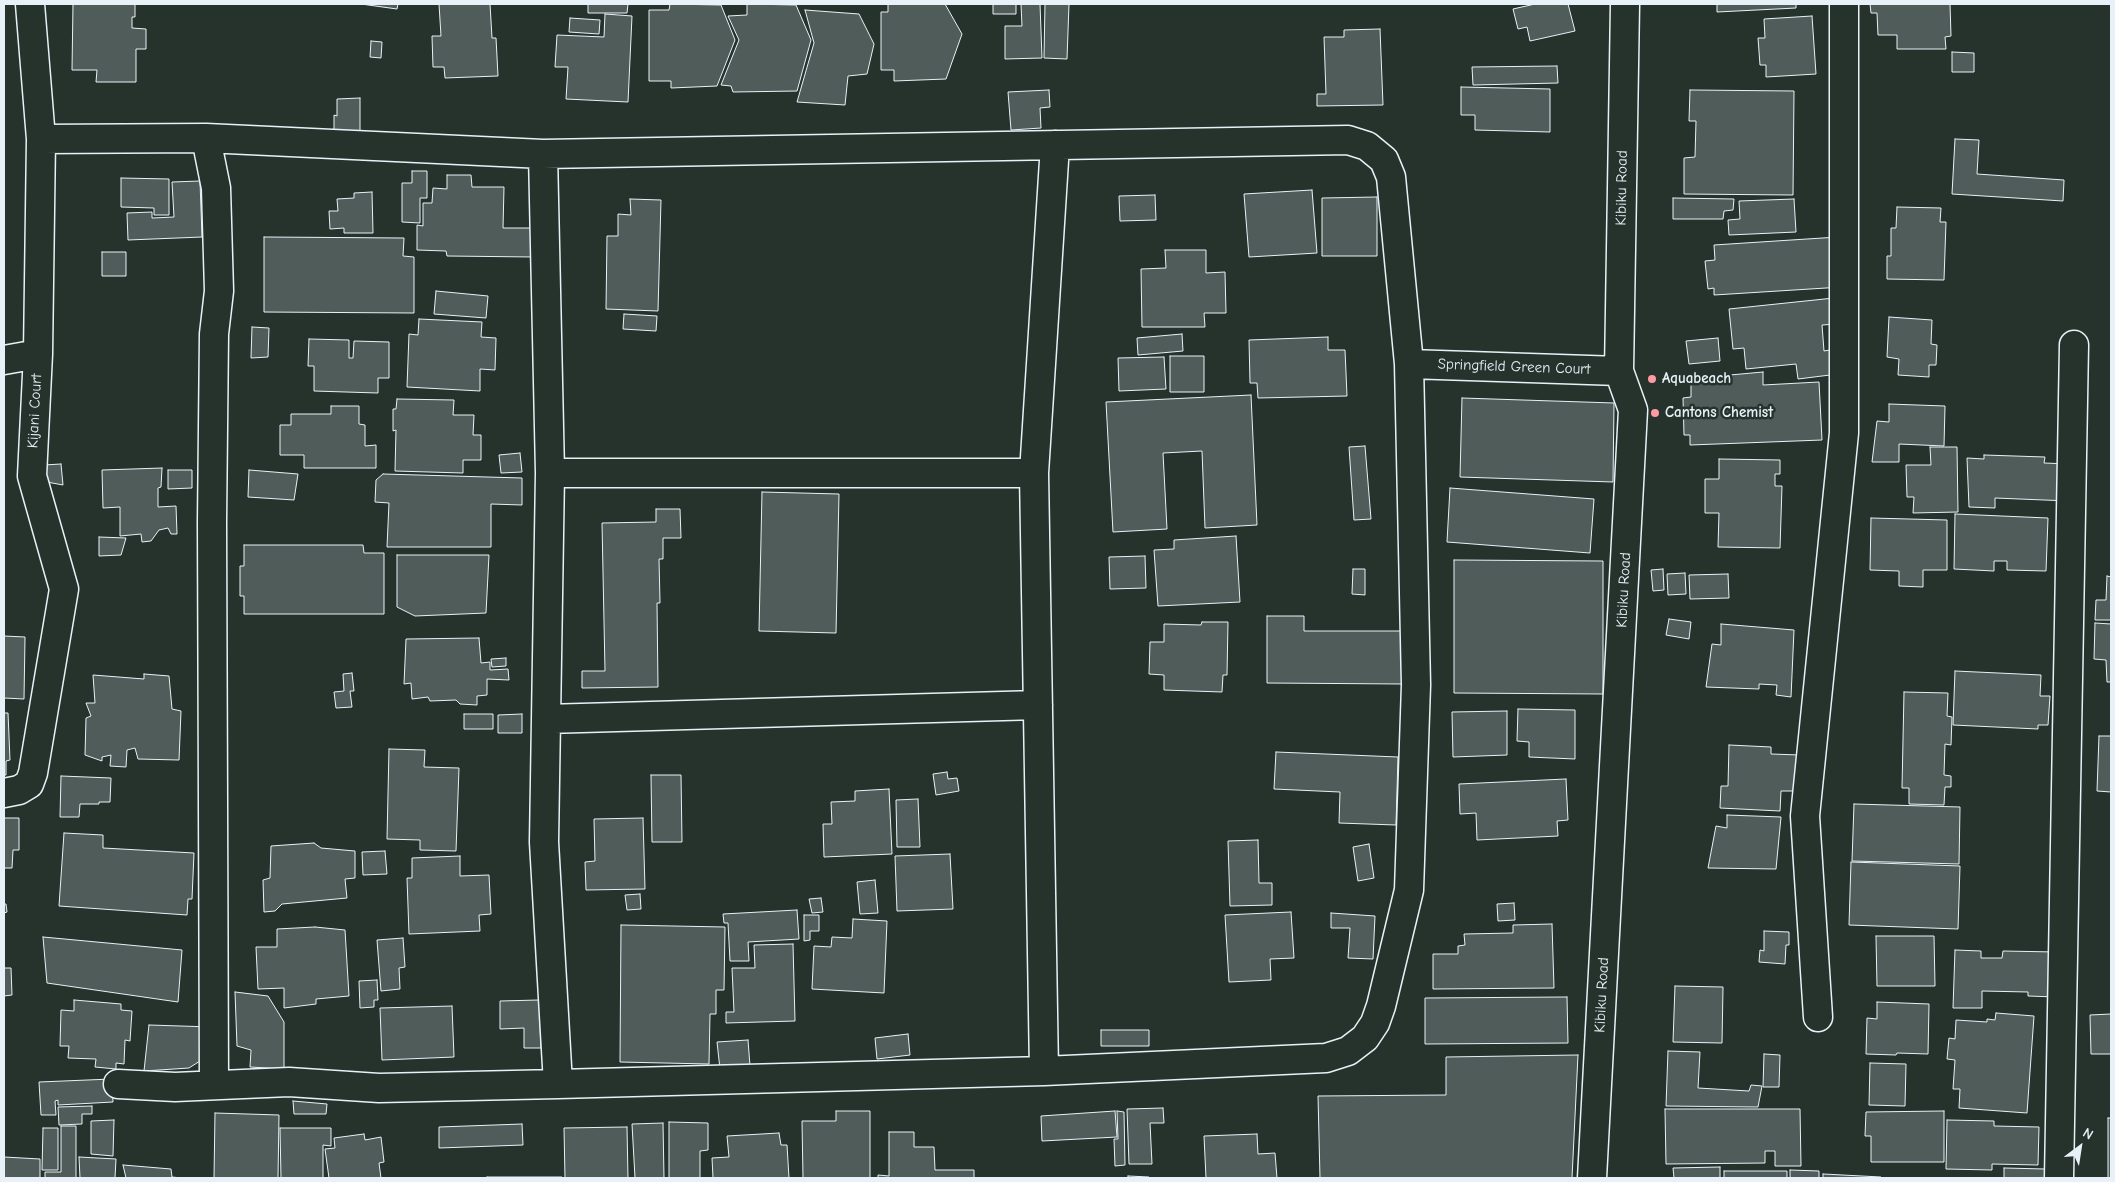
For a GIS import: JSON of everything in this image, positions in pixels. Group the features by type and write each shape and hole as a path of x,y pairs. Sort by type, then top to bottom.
{"street":[{"name":"Kijani Court","path":"4,793 19,790 29,784 33,773 64,589 32,476 38,354 41,139 30,4"},
{"name":"Kibiku Road","path":"1592,1178 1633,410 1619,371 1625,4"},
{"path":"1818,1017 1805,816 1844,433 1844,4"},
{"path":"41,139 206,138 543,154 1348,140 1367,146 1384,160 1391,177 1409,364 1416,685 1409,890 1381,1006 1375,1023 1365,1038 1348,1051 1326,1058 1044,1071 379,1088 289,1082 175,1087 118,1084"},
{"path":"206,138 216,188 219,291 214,334 212,522 214,1084"},
{"path":"1044,1071 1034,473 1055,145"},
{"path":"543,154 550,473 544,842 558,1084"},
{"path":"2059,1178 2074,345"},
{"path":"4,360 38,354"},
{"name":"Springfield Green Court","path":"1409,364 1619,371"},
{"path":"550,473 1034,473"},
{"path":"546,719 1038,705"}],"building":[{"path":"73,4 135,4 135,17 132,17 132,28 146,29 146,49 136,49 136,82 96,82 97,70 72,70"},
{"path":"361,4 398,4 397,9"},
{"path":"439,4 490,4 492,38 496,38 498,76 445,78 444,67 433,67 432,36 441,36"},
{"path":"588,4 628,4 627,13 588,13"},
{"path":"670,4 721,5 735,40 717,86 671,88 671,81 649,81 649,10 669,10"},
{"path":"747,4 796,5 811,40 797,91 733,92 731,86 721,85 739,40 728,16 747,15"},
{"path":"888,4 945,4 962,34 946,79 894,81 894,70 881,70 881,12 888,12"},
{"path":"993,4 1016,4 1016,14 993,14"},
{"path":"1021,4 1040,4 1042,58 1005,59 1005,26 1022,26"},
{"path":"1045,4 1069,4 1067,59 1044,58"},
{"path":"1535,4 1568,4 1575,31 1530,41 1527,27 1518,29 1513,9"},
{"path":"1717,4 1796,4 1796,8 1717,12"},
{"path":"1870,4 1950,4 1951,36 1945,37 1946,49 1897,49 1897,35 1878,35 1877,13 1871,13"},
{"path":"805,10 859,14 874,44 867,74 848,76 845,105 797,102 814,43"},
{"path":"605,14 632,16 628,102 566,99 568,67 555,67 557,35 604,37"},
{"path":"1812,16 1816,74 1766,77 1766,65 1760,65 1758,38 1765,38 1764,19"},
{"path":"570,18 600,20 599,34 569,32"},
{"path":"1380,29 1383,105 1317,106 1317,94 1326,94 1324,37 1344,37 1344,30"},
{"path":"371,41 382,42 381,58 370,57"},
{"path":"1952,52 1974,53 1974,72 1952,72"},
{"path":"1557,66 1558,83 1473,85 1472,67"},
{"path":"1461,87 1550,89 1550,132 1475,130 1475,115 1461,115"},
{"path":"1049,90 1050,107 1040,108 1041,128 1011,130 1008,92"},
{"path":"1690,90 1794,91 1793,195 1684,194 1684,158 1695,157 1696,121 1689,121"},
{"path":"360,98 360,133 334,134 334,115 337,116 337,99"},
{"path":"1955,139 1979,140 1977,174 2064,180 2063,201 1952,194"},
{"path":"412,171 427,171 427,198 420,198 420,223 402,222 402,183 412,183"},
{"path":"447,175 471,175 472,187 504,187 503,228 534,228 534,257 447,256 446,251 417,250 417,225 423,226 423,203 432,203 433,188 447,189"},
{"path":"121,178 169,179 169,215 154,215 154,208 121,207"},
{"path":"200,181 202,237 128,240 127,213 152,212 152,218 174,217 172,182"},
{"path":"1312,190 1317,253 1249,257 1244,194"},
{"path":"372,192 373,233 344,233 344,228 330,229 329,211 338,211 337,199 354,198 354,193"},
{"path":"1155,195 1156,220 1120,221 1119,196"},
{"path":"1377,197 1377,256 1322,256 1322,198"},
{"path":"1673,198 1734,199 1733,210 1724,211 1723,219 1673,219"},
{"path":"630,199 661,200 658,311 606,309 607,236 618,236 618,214 631,215"},
{"path":"1794,199 1796,232 1729,235 1728,220 1740,219 1739,201"},
{"path":"1897,207 1941,208 1940,222 1946,222 1944,280 1887,279 1887,256 1891,256 1891,228 1896,228"},
{"path":"264,237 404,238 403,256 414,257 414,313 264,312"},
{"path":"1838,237 1842,287 1714,295 1714,288 1708,289 1705,261 1715,260 1714,245"},
{"path":"1165,250 1206,250 1206,273 1225,272 1226,313 1204,313 1205,327 1142,327 1141,269 1166,268"},
{"path":"102,252 126,252 126,276 102,276"},
{"path":"436,291 488,296 486,318 434,314"},
{"path":"1834,298 1837,324 1822,325 1824,351 1835,349 1838,374 1798,379 1796,364 1746,369 1744,348 1733,349 1729,309"},
{"path":"624,314 657,316 656,331 623,329"},
{"path":"1889,317 1932,320 1931,344 1937,345 1936,365 1929,365 1929,377 1898,375 1899,359 1887,357"},
{"path":"419,319 482,322 481,337 496,338 495,370 480,369 480,391 407,387 409,334 418,335"},
{"path":"252,327 269,328 268,357 251,358"},
{"path":"1182,334 1183,351 1138,355 1137,338"},
{"path":"1328,337 1328,350 1345,350 1347,396 1258,398 1257,383 1250,383 1249,340"},
{"path":"1718,338 1720,361 1689,364 1686,341"},
{"path":"309,339 349,340 349,358 353,358 354,341 389,342 389,378 378,378 378,393 314,391 314,366 308,366"},
{"path":"1170,356 1204,356 1204,392 1170,392"},
{"path":"1164,357 1166,389 1119,391 1118,358"},
{"path":"1763,372 1763,385 1819,382 1822,440 1690,445 1690,435 1684,435 1683,398 1691,397 1691,382 1719,380 1719,376"},
{"path":"1251,395 1257,525 1205,528 1202,451 1163,453 1167,529 1113,532 1106,402"},
{"path":"1462,398 1614,403 1613,482 1460,477"},
{"path":"397,399 454,400 453,415 474,415 473,435 481,435 481,460 463,460 463,473 395,471 396,430 393,431 393,409 396,409"},
{"path":"1889,404 1945,406 1944,446 1899,444 1899,462 1872,462 1877,421 1889,422"},
{"path":"331,406 359,406 359,424 365,425 365,446 376,445 376,468 304,468 304,455 280,455 280,425 291,425 291,414 331,414"},
{"path":"1365,446 1371,519 1354,520 1349,447"},
{"path":"1930,447 1957,447 1958,512 1913,513 1914,497 1907,497 1906,465 1931,465"},
{"path":"520,453 522,472 501,473 499,455"},
{"path":"1984,455 2045,457 2044,463 2070,464 2069,501 1995,498 1995,508 1969,507 1967,458 1984,459"},
{"path":"1719,459 1780,460 1780,474 1775,474 1775,486 1782,486 1780,548 1718,547 1719,513 1705,513 1705,479 1719,479"},
{"path":"61,464 63,485 47,482 44,465"},
{"path":"162,468 161,487 158,488 158,507 176,506 177,534 171,534 168,528 159,530 151,541 142,542 141,534 120,536 120,507 103,508 102,470"},
{"path":"168,470 192,470 192,488 168,489"},
{"path":"249,470 298,474 294,500 248,497"},
{"path":"383,474 522,478 522,505 491,504 491,547 387,547 389,503 375,502 376,480"},
{"path":"1450,488 1594,499 1590,553 1447,542"},
{"path":"762,492 839,494 836,633 759,631"},
{"path":"656,509 680,509 681,538 663,538 663,559 659,559 660,603 657,603 658,687 582,688 582,671 605,671 602,523 656,522"},
{"path":"1955,514 2048,518 2046,571 2007,570 2007,561 1994,561 1994,571 1954,569"},
{"path":"1871,518 1947,520 1947,570 1923,570 1923,587 1899,586 1899,571 1870,570"},
{"path":"1236,536 1240,602 1158,606 1154,550 1174,549 1174,540"},
{"path":"99,537 126,538 121,555 99,556"},
{"path":"244,545 363,545 364,553 384,553 384,614 244,614 244,596 240,596 240,566 244,566"},
{"path":"397,555 489,555 486,613 415,616 397,607"},
{"path":"1145,556 1146,588 1110,589 1109,557"},
{"path":"1454,560 1603,561 1603,694 1454,693"},
{"path":"1353,569 1365,569 1365,595 1352,594"},
{"path":"1663,569 1664,590 1653,591 1651,570"},
{"path":"1685,573 1686,594 1668,595 1667,574"},
{"path":"1728,574 1729,598 1690,599 1689,575"},
{"path":"2107,576 2111,577 2111,620 2095,620 2096,600 2106,600"},
{"path":"1267,616 1304,616 1304,631 1403,631 1403,684 1267,683"},
{"path":"1669,619 1691,622 1689,639 1666,635"},
{"path":"1202,622 1228,622 1227,675 1223,675 1222,692 1164,690 1164,675 1149,674 1150,642 1164,642 1164,624 1201,625"},
{"path":"2095,623 2111,624 2111,682 2107,682 2106,660 2094,659"},
{"path":"1721,624 1794,630 1791,697 1776,695 1777,685 1759,684 1759,689 1706,687 1712,644 1721,645"},
{"path":"4,636 25,637 24,699 4,698"},
{"path":"479,638 481,663 490,662 490,670 508,669 509,680 487,679 487,695 477,696 477,705 460,704 456,700 430,701 428,697 412,699 411,683 404,684 406,639"},
{"path":"506,658 506,666 492,667 491,659"},
{"path":"1955,671 2041,675 2040,696 2050,696 2048,725 2038,725 2038,729 1953,725"},
{"path":"352,673 354,691 350,691 352,707 336,708 334,692 344,691 343,674"},
{"path":"144,674 169,676 172,709 181,711 179,760 138,759 135,748 127,750 126,767 110,766 111,755 102,757 102,761 85,755 86,718 91,716 86,703 95,703 93,675 144,679"},
{"path":"1904,692 1948,693 1947,716 1952,717 1951,745 1945,744 1944,775 1951,776 1951,787 1945,787 1944,805 1909,804 1909,788 1902,788"},
{"path":"1518,709 1575,710 1575,759 1529,757 1529,742 1517,741"},
{"path":"1507,711 1507,755 1453,757 1452,712"},
{"path":"4,713 8,713 10,760 6,761 6,775 4,775"},
{"path":"464,714 493,714 493,729 464,729"},
{"path":"522,714 522,733 498,733 498,715"},
{"path":"2099,736 2111,736 2111,792 2097,791"},
{"path":"1729,745 1771,747 1771,754 1800,755 1799,791 1781,791 1780,811 1720,808 1721,786 1728,786"},
{"path":"389,749 425,750 424,767 459,768 456,851 420,850 420,840 387,839"},
{"path":"1276,752 1398,757 1396,825 1339,823 1340,792 1274,789"},
{"path":"947,772 948,779 957,778 959,791 936,795 933,774"},
{"path":"651,775 681,775 682,842 652,842"},
{"path":"61,776 111,778 110,802 80,804 79,817 60,817"},
{"path":"1566,779 1568,820 1557,821 1558,836 1477,840 1476,813 1460,814 1459,784"},
{"path":"889,789 892,854 824,857 823,824 832,824 831,802 855,801 855,791"},
{"path":"918,799 920,847 897,847 896,800"},
{"path":"1854,804 1960,807 1959,864 1852,861"},
{"path":"1727,815 1781,817 1776,869 1708,868 1716,826 1727,828"},
{"path":"4,818 19,818 19,850 13,850 12,868 4,868"},
{"path":"643,818 645,889 586,890 585,862 595,861 594,819"},
{"path":"64,833 103,835 103,848 194,853 192,899 188,899 187,915 59,906"},
{"path":"1258,840 1259,883 1272,883 1272,905 1230,906 1228,841"},
{"path":"314,843 321,848 355,851 355,878 345,879 347,898 282,904 275,911 264,912 263,880 270,878 271,846"},
{"path":"1369,844 1374,878 1358,881 1353,847"},
{"path":"385,851 387,874 363,875 362,852"},
{"path":"950,854 953,909 897,911 895,856"},
{"path":"460,856 460,876 489,875 491,914 479,915 480,931 409,934 407,878 412,878 412,858"},
{"path":"1851,862 1960,866 1958,929 1849,925"},
{"path":"875,880 878,913 860,914 857,882"},
{"path":"640,894 641,909 627,910 625,895"},
{"path":"821,898 823,912 812,913 809,899"},
{"path":"1514,903 1515,920 1498,921 1497,904"},
{"path":"4,904 6,904 7,912 4,913"},
{"path":"797,910 799,939 748,942 749,961 730,961 728,923 724,923 723,914"},
{"path":"1291,912 1294,958 1270,959 1271,980 1229,982 1225,915"},
{"path":"1331,913 1375,916 1373,959 1348,958 1350,928 1331,928"},
{"path":"804,915 819,915 819,931 810,931 810,940 804,941"},
{"path":"853,919 887,921 884,993 812,989 814,946 831,947 832,937 852,938"},
{"path":"1552,924 1554,988 1433,989 1433,954 1458,954 1458,946 1465,945 1464,934 1513,933 1513,925"},
{"path":"621,925 725,927 724,990 716,990 716,1014 710,1014 709,1064 620,1062"},
{"path":"315,927 345,930 349,996 316,999 316,1004 284,1008 284,988 258,989 256,947 277,947 277,929"},
{"path":"1764,931 1789,932 1789,945 1786,945 1785,964 1759,962 1760,950 1764,951"},
{"path":"1876,936 1934,936 1935,986 1877,986"},
{"path":"43,937 182,950 178,1002 47,983"},
{"path":"403,938 405,967 399,968 400,989 381,991 377,940"},
{"path":"793,944 795,1021 726,1023 726,1012 734,1012 732,968 755,968 754,945"},
{"path":"1955,950 1981,951 1981,958 2002,958 2003,951 2056,952 2056,997 2028,996 2028,992 1982,991 1982,1008 1953,1008"},
{"path":"4,968 11,968 12,995 4,996"},
{"path":"377,980 378,1000 374,1000 374,1007 360,1008 359,981"},
{"path":"1675,986 1723,987 1722,1043 1673,1042"},
{"path":"235,992 268,996 284,1022 284,1069 250,1067 251,1050 237,1046"},
{"path":"1567,997 1568,1043 1425,1044 1425,998"},
{"path":"74,1000 121,1004 121,1010 132,1011 130,1041 125,1040 124,1064 116,1063 116,1069 95,1067 96,1059 68,1058 69,1046 60,1046 61,1010 74,1011"},
{"path":"539,1000 541,1048 524,1048 524,1028 500,1029 500,1001"},
{"path":"1877,1002 1929,1004 1928,1054 1866,1054 1867,1018 1877,1019"},
{"path":"452,1006 454,1057 382,1060 380,1008"},
{"path":"1996,1013 2034,1016 2027,1113 1959,1108 1960,1089 1953,1089 1955,1060 1947,1059 1949,1038 1955,1039 1956,1020 1987,1022 1987,1019 1995,1020"},
{"path":"2111,1014 2111,1054 2091,1054 2090,1015"},
{"path":"149,1025 212,1027 211,1054 189,1068 144,1071"},
{"path":"1101,1030 1149,1030 1149,1046 1101,1046"},
{"path":"908,1034 910,1055 877,1059 875,1038"},
{"path":"748,1040 750,1066 720,1069 717,1042"},
{"path":"1668,1051 1700,1052 1698,1088 1749,1091 1751,1085 1762,1086 1758,1107 1666,1106"},
{"path":"1764,1054 1780,1055 1779,1087 1763,1087"},
{"path":"1578,1055 1572,1178 1320,1178 1318,1096 1446,1095 1446,1057"},
{"path":"1870,1063 1906,1064 1905,1106 1869,1105"},
{"path":"112,1079 113,1102 58,1105 58,1100 55,1101 56,1115 41,1115 39,1082"},
{"path":"293,1101 327,1104 326,1114 294,1114"},
{"path":"92,1106 92,1114 82,1114 82,1124 59,1125 58,1107"},
{"path":"1163,1108 1164,1123 1150,1123 1152,1164 1129,1164 1127,1109"},
{"path":"1665,1109 1800,1109 1801,1166 1775,1166 1775,1151 1765,1151 1765,1163 1666,1164"},
{"path":"836,1111 870,1111 870,1178 803,1178 802,1121 836,1121"},
{"path":"1115,1111 1117,1137 1042,1141 1041,1116"},
{"path":"1117,1111 1124,1112 1125,1165 1115,1166 1114,1139 1118,1139"},
{"path":"1944,1111 1944,1162 1871,1162 1871,1136 1865,1136 1866,1112"},
{"path":"215,1113 279,1115 278,1178 214,1178"},
{"path":"2108,1118 2111,1118 2111,1178 2108,1178"},
{"path":"114,1120 113,1156 91,1154 91,1121"},
{"path":"1947,1120 1994,1121 1994,1126 2039,1127 2038,1165 1992,1164 1992,1170 1946,1169"},
{"path":"669,1122 708,1123 708,1150 700,1151 700,1178 669,1178"},
{"path":"663,1123 664,1178 635,1178 632,1124"},
{"path":"522,1124 523,1145 439,1148 439,1127"},
{"path":"61,1126 76,1126 76,1178 45,1178 45,1172 61,1172"},
{"path":"627,1127 628,1178 565,1178 564,1128"},
{"path":"43,1128 58,1128 58,1170 42,1170"},
{"path":"280,1128 331,1128 331,1146 323,1145 323,1178 281,1178"},
{"path":"889,1132 914,1132 914,1147 934,1147 935,1170 974,1170 974,1178 878,1178 878,1175 889,1176"},
{"path":"779,1133 781,1145 787,1145 789,1178 713,1178 712,1158 729,1157 727,1136"},
{"path":"364,1134 365,1140 381,1137 384,1162 379,1163 381,1178 329,1178 325,1149 335,1148 334,1138"},
{"path":"1257,1134 1258,1154 1275,1153 1277,1178 1206,1178 1204,1136"},
{"path":"4,1157 40,1159 40,1178 4,1178"},
{"path":"79,1157 116,1159 115,1178 80,1178"},
{"path":"123,1165 171,1169 172,1177 182,1178 126,1178"},
{"path":"1720,1167 1720,1178 1674,1178 1673,1168"},
{"path":"2004,1168 2045,1169 2045,1178 2004,1178"},
{"path":"1790,1170 1819,1171 1819,1178 1790,1178"},
{"path":"1724,1171 1787,1171 1787,1178 1724,1178"},
{"path":"1823,1174 1881,1177 1881,1178 1823,1178"},
{"path":"1128,1176 1149,1177 1149,1178 1128,1178"},
{"path":"562,1177 562,1178 487,1178"}],"place":[{"name":"Aquabeach","path":"1652,379"},
{"name":"Cantons Chemist","path":"1655,413"}]}
